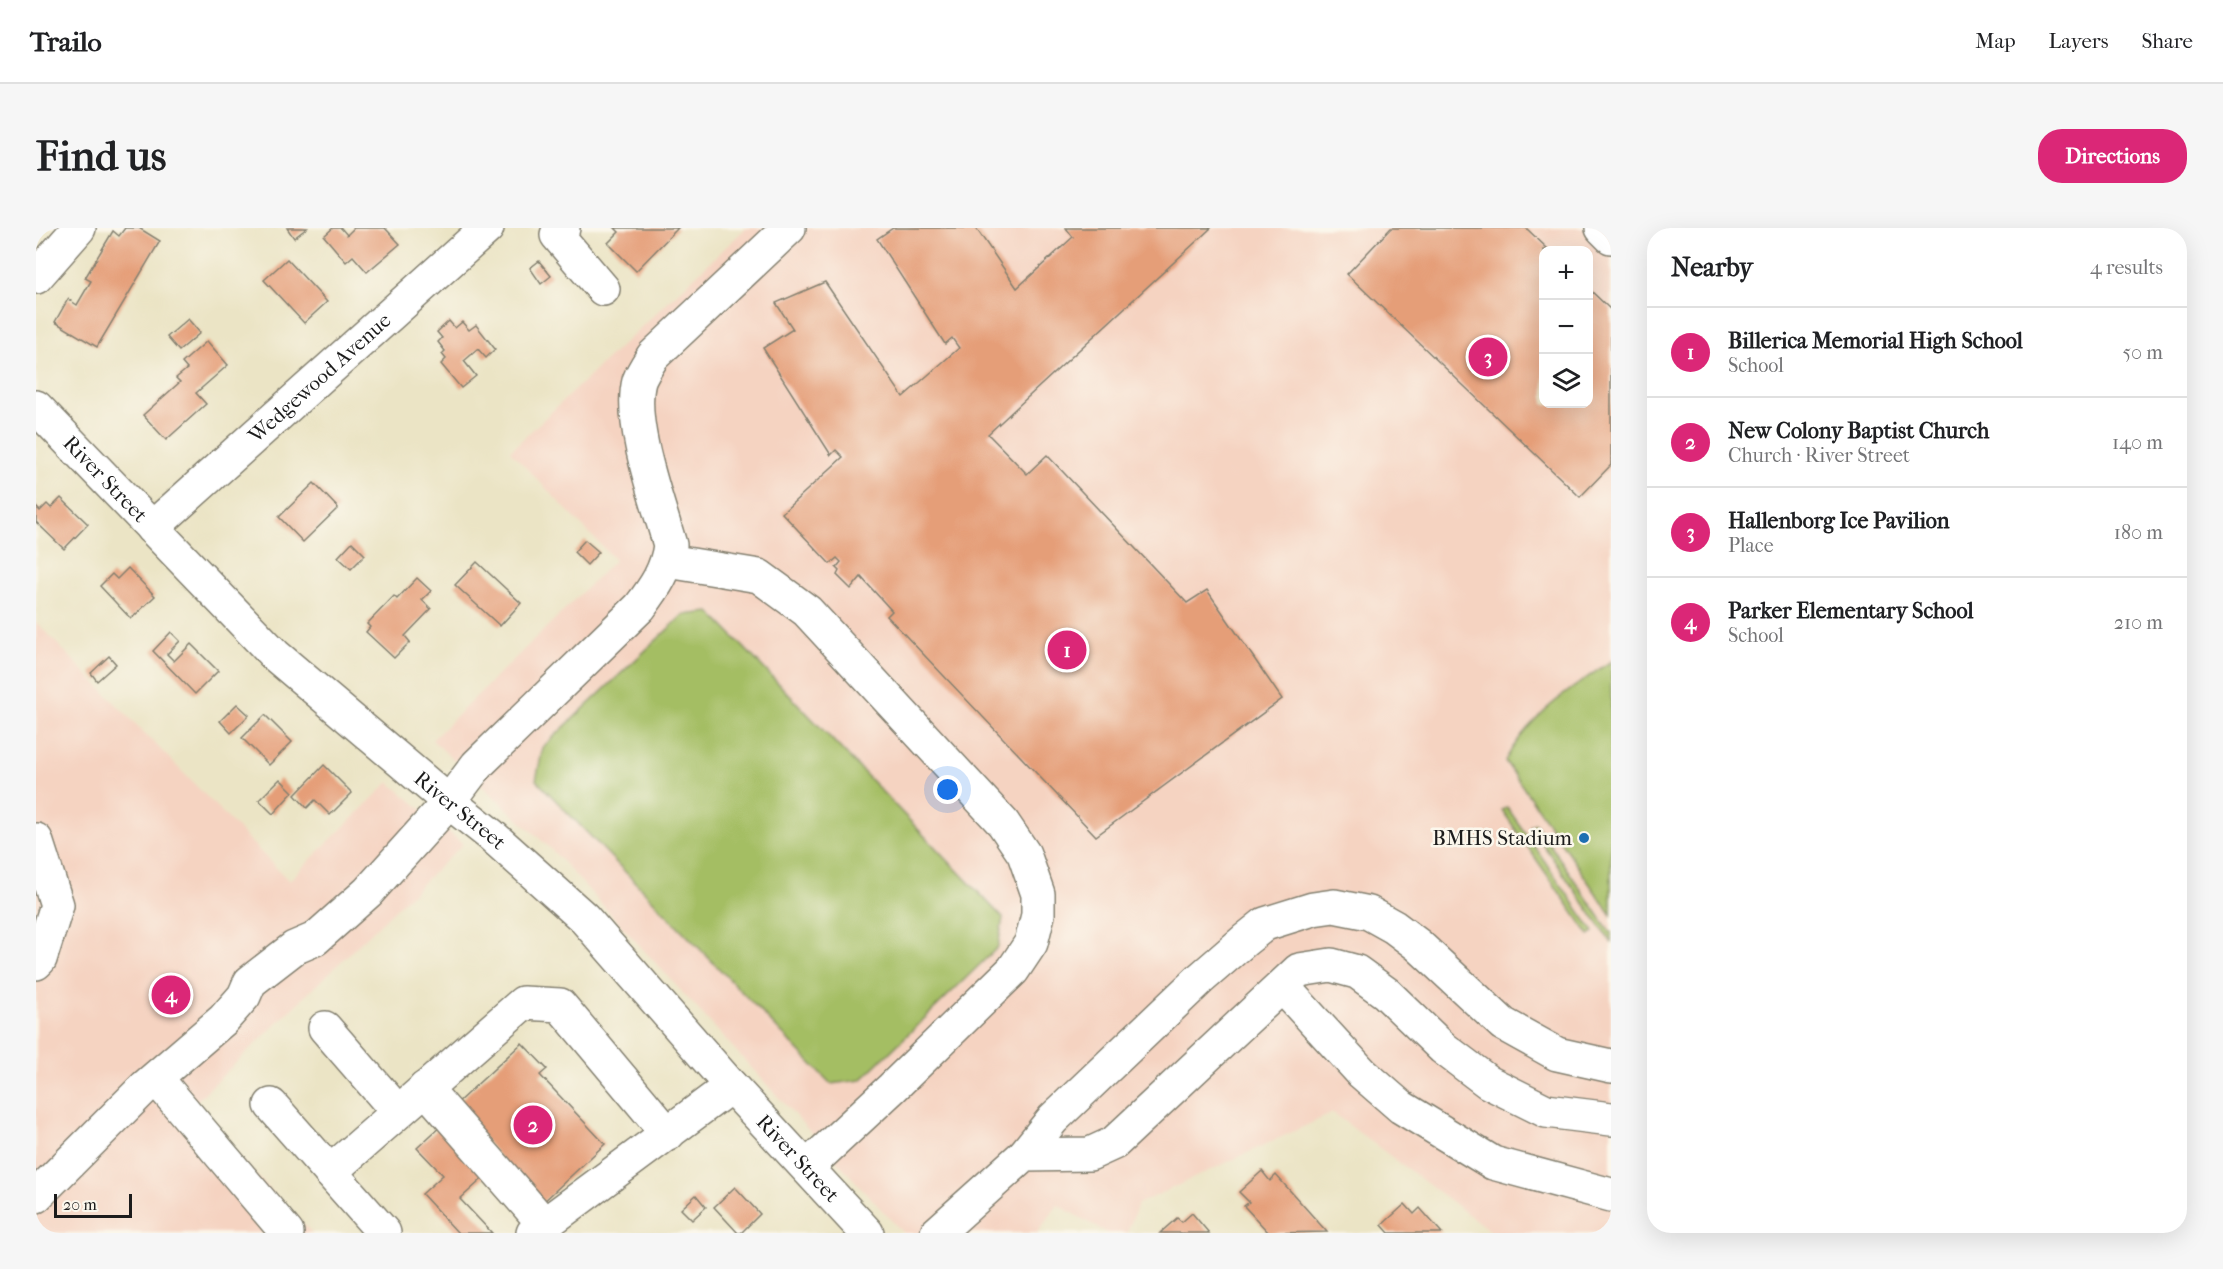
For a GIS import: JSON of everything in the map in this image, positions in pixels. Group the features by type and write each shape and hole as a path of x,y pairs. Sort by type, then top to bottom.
{"main road":[{"path":"36,278 79,228"},
{"name":"Wedgewood Avenue","path":"152,528 487,228"},
{"path":"563,228 557,235 603,289"},
{"path":"41,1184 223,1020 244,996 250,981 294,948 315,939 368,892 449,802 477,765 640,607 657,584 668,561 670,545 639,432 636,405 640,380 653,356 789,228"},
{"path":"1602,228 1611,237"},
{"name":"River Street","path":"36,407 275,655 491,835 584,918 731,1086 867,1233"},
{"path":"668,561 759,576 807,611 1003,824 1024,854 1038,894 1038,915 1031,943 1013,970 807,1167"},
{"path":"36,840 57,905 40,959 36,963"},
{"path":"938,1233 1024,1155 1053,1119 1200,979 1245,940 1265,924 1313,909 1334,906 1369,913 1394,927 1418,945 1503,1024 1557,1054 1611,1066"},
{"path":"1024,1155 1090,1154 1114,1143 1299,970 1331,965 1357,972 1386,993 1443,1048 1488,1082 1546,1110 1611,1119"},
{"path":"1282,987 1362,1073 1401,1107 1493,1163 1611,1195"},
{"path":"330,1172 522,1004 560,1005 668,1134"},
{"path":"326,1028 398,1112"},
{"path":"156,1078 287,1233"},
{"path":"425,1088 539,1229 731,1086"},
{"path":"271,1105 384,1233"}],"shaded area":[{"path":"746,228 1611,228 1611,1233 1493,1233 1333,1113 1138,1204 1127,1233 1107,1233 1058,1205 1037,1233 903,1233 551,849 432,740 615,560 510,451"},
{"path":"36,622 289,881 389,782 463,844 190,1107 312,1233 36,1233"}],"green space":[{"path":"710,612 1003,918 998,947 861,1080 831,1084 536,780 543,747 683,615"},
{"name":"BMHS Stadium","path":"1611,661 1611,915 1505,761 1526,730 1538,717 1565,693"},
{"path":"1507,807 1594,932 1589,935 1502,810"},
{"path":"1535,823 1611,933 1611,942 1530,826"}],"building":[{"path":"125,228 139,228 160,241 97,347 55,322 68,299 77,305 91,281 85,278 113,231 119,236"},
{"path":"287,228 307,228 294,238"},
{"path":"333,228 341,228 347,235 354,228 385,228 400,244 367,272 353,256 346,262 324,236"},
{"path":"615,228 678,228 636,271 608,243 619,232"},
{"path":"893,228 976,228 1017,288 1073,237 1066,228 1211,228 988,434 1027,474 1047,455 1187,603 1207,590 1282,699 1096,836 887,616 892,611 861,577 851,589 837,575 839,571 836,568 841,562 837,558 830,564 782,513 843,457 836,450 831,455 763,348 793,329 776,303 825,282 903,397 959,348 952,338 945,344 877,239"},
{"path":"1391,228 1526,228 1545,246 1539,246 1539,408 1593,408 1593,293 1611,310 1611,465 1580,497 1347,274"},
{"path":"287,259 327,302 304,323 264,280"},
{"path":"539,261 551,276 541,284 530,268"},
{"path":"188,319 200,333 179,351 167,337"},
{"path":"449,321 455,328 462,322 469,330 476,325 495,349 486,358 478,349 464,361 476,376 461,388 441,364 446,359 442,354 445,351 438,342 442,338 437,332"},
{"path":"207,341 228,365 196,393 206,404 166,440 143,415 180,382 176,378 187,369 182,363"},
{"path":"314,483 338,508 303,542 279,517"},
{"path":"61,498 88,524 64,549 36,522 36,507 40,511 47,504 51,508"},
{"path":"585,540 599,552 587,565 574,552"},
{"path":"352,542 365,555 351,569 338,557"},
{"path":"477,562 521,603 500,626 455,585"},
{"path":"128,568 155,596 131,619 100,586 112,574 117,579"},
{"path":"417,578 431,591 422,600 431,609 405,636 410,642 394,658 366,632 370,627 367,624 394,596 397,599"},
{"path":"171,632 180,641 167,654 174,661 191,644 218,671 195,694 153,651"},
{"path":"109,656 116,664 97,681 91,673"},
{"path":"237,704 249,715 231,733 220,721"},
{"path":"265,715 292,742 269,765 242,738"},
{"path":"324,765 352,793 330,815 315,800 307,808 295,795"},
{"path":"280,779 293,792 273,814 259,800"},
{"path":"522,1043 547,1069 540,1075 605,1144 539,1206 456,1104"},
{"path":"444,1123 490,1172 460,1199 492,1233 458,1233 422,1194 443,1175 417,1148"},
{"path":"1262,1171 1270,1181 1276,1175 1327,1232 1269,1233 1244,1206 1249,1202 1239,1192"},
{"path":"735,1187 760,1214 741,1233 738,1233 714,1207"},
{"path":"696,1195 706,1207 692,1220 681,1209"},
{"path":"1405,1204 1414,1214 1420,1208 1442,1233 1389,1233 1382,1225"},
{"path":"1192,1213 1209,1233 1160,1233 1177,1218 1182,1222"}],"place":[{"name":"Hallenborg Ice Pavilion","path":"1488,357"},
{"name":"Billerica Memorial High School","path":"1067,650"},
{"name":"BMHS Stadium","path":"1584,838"},
{"name":"Parker Elementary School","path":"171,995"},
{"name":"New Colony Baptist Church","path":"533,1125"}]}
